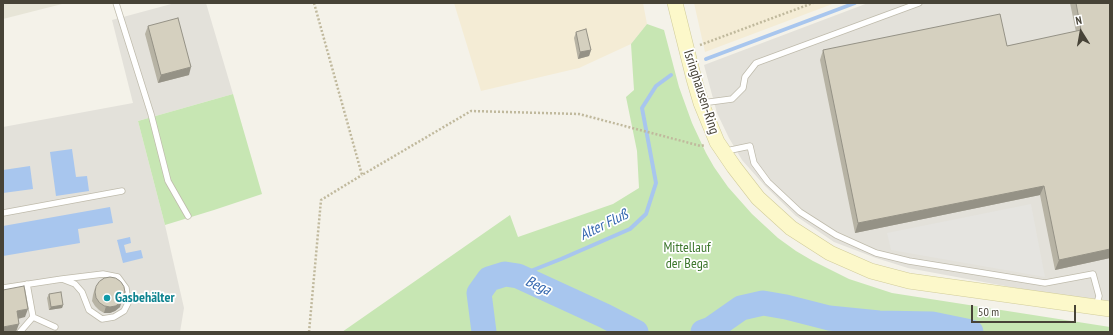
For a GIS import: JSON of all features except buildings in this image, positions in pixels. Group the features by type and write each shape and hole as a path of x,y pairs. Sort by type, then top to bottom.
{"street":[{"name":"Isringhausen-Ring","path":"675,3 686,49 702,103 717,142 758,198 791,228 830,253 871,271 909,281 1103,308"}],"lane":[{"path":"116,3 151,114 168,182 188,216"},
{"path":"702,103 732,99 743,88 745,77 756,63 919,3"},
{"path":"726,155 731,150 750,146 754,163 768,182 800,212 836,235 876,253 909,261 1045,283 1093,274 1098,296 1103,308"},
{"path":"3,213 122,191"},
{"path":"3,288 62,278 103,274 118,277 126,288 128,303 124,311 114,317 102,319 89,310 82,292 75,284 62,278"},
{"path":"27,284 33,317"},
{"path":"33,317 55,327"},
{"path":"20,332 33,317"}],"path":[{"path":"314,3 362,175"},
{"path":"686,49 813,3"},
{"path":"309,332 321,200 471,111 579,114 701,146 717,142"}],"shaded area":[{"path":"3,3 66,3 3,19"},
{"path":"175,3 206,3 233,94 138,121 165,225 184,308 180,332 3,332 3,127 133,103 112,20"},
{"path":"454,3 643,3 647,24 631,44 579,68 481,91"},
{"path":"694,3 835,3 705,52"},
{"path":"868,3 1110,3 1110,303 1086,301 908,268 834,242 796,216 765,186 742,160 717,113 704,65"},
{"path":"1031,204 1045,277 891,250 887,233"}],"green space":[{"name":"Mittellauf der Bega","path":"647,24 664,30 679,87 692,123 714,167 728,187 752,214 778,238 796,251 849,279 892,293 1110,327 1110,332 342,332 510,215 518,237 613,204 639,188 637,151 626,97 634,90 631,44"},
{"path":"233,94 262,194 165,225 138,121"}],"water":[{"path":"72,149 76,177 87,176 89,191 56,196 50,152"},
{"path":"30,166 33,189 3,193 3,170"},
{"path":"110,207 113,223 78,229 80,243 3,256 3,226"},
{"path":"130,237 131,243 124,245 126,253 141,250 143,258 123,263 117,240"}],"waterway":[{"name":"Alter Fluß","path":"706,59 855,3"},
{"name":"Alter Fluß","path":"518,276 630,229 646,214 656,183 642,108 656,86 671,75"},
{"name":"Bega","path":"484,332 479,293 489,279 505,274 518,276 636,332"},
{"name":"Bega","path":"703,332 711,329 741,308 763,303 829,318 879,323 932,324 971,332"}],"place":[{"name":"Gasbehälter","path":"107,298"}]}
